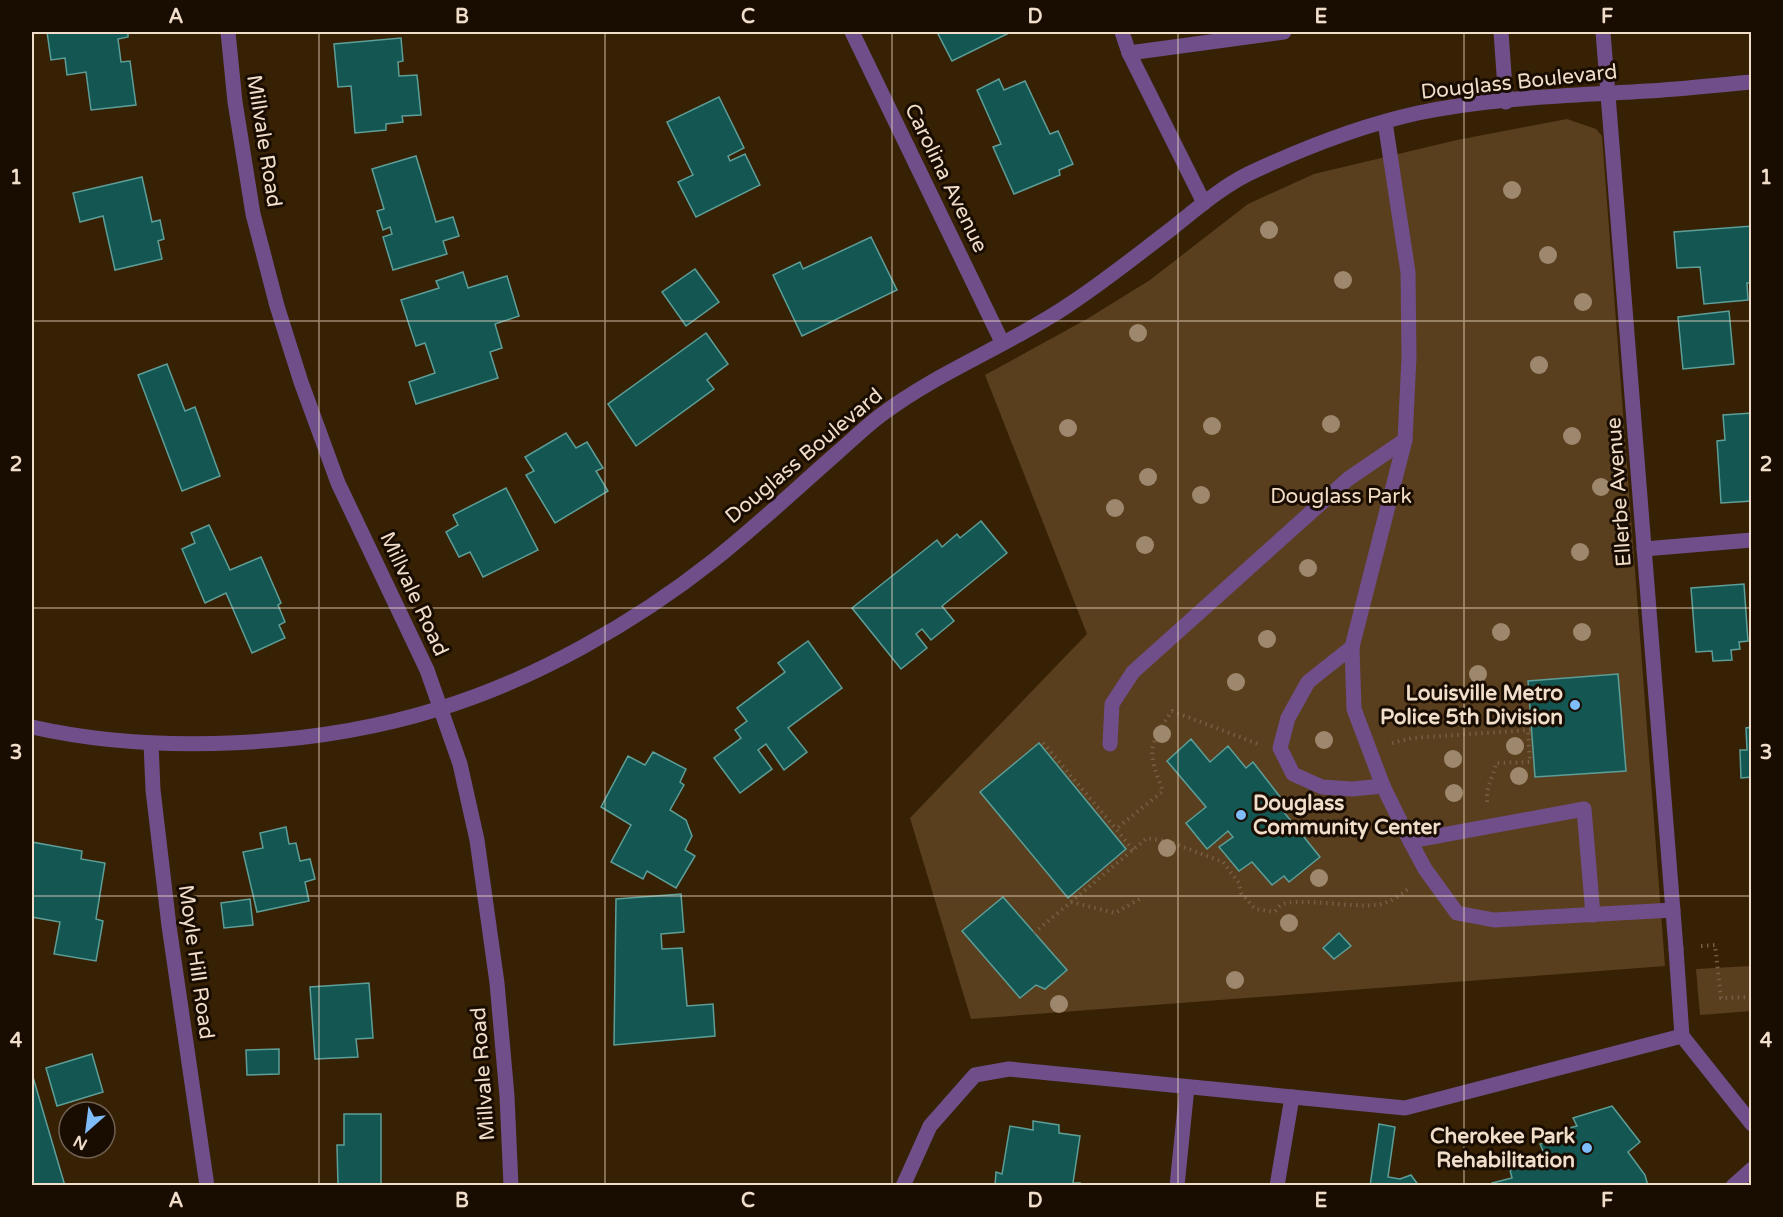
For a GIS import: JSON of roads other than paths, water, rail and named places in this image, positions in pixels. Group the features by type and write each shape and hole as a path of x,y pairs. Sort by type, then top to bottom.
{"street":[{"name":"Millvale Road","path":"228,32 235,102 253,214 277,306 301,382 338,483 428,670 460,764 477,840 497,983 507,1096 511,1185"},
{"name":"Carolina Avenue","path":"852,32 1002,342"},
{"path":"1122,32 1129,53 1204,203"},
{"path":"1129,53 1284,32"},
{"path":"1501,32 1506,102"},
{"name":"Ellerbe Avenue","path":"1604,32 1682,1036"},
{"name":"Douglass Boulevard","path":"32,727 151,743 241,743 327,734 394,722 481,695 543,667 622,624 713,561 880,415 915,392 1066,307 1242,177 1335,136 1419,113 1506,102 1752,82"},
{"path":"1385,122 1408,272 1409,357 1405,440 1352,647 1354,709 1383,786 1410,841 1429,875 1457,913 1494,921 1673,910"},
{"path":"1110,744 1112,704 1133,672 1348,479 1405,440"},
{"path":"1644,549 1752,540"},
{"path":"1352,647 1308,682 1288,718 1280,748 1293,774 1322,787 1352,789 1383,786"},
{"name":"Moyle Hill Road","path":"151,743 153,790 168,915 207,1185"},
{"path":"1410,841 1584,809 1593,915"},
{"path":"903,1185 930,1126 975,1075 1008,1069 1405,1108 1682,1036 1752,1124"},
{"path":"1177,1185 1187,1087"},
{"path":"1278,1185 1292,1097"},
{"path":"1733,1185 1752,1169"}],"place":[{"name":"Louisville Metro Police 5th Division","path":"1575,705"},
{"name":"Douglass Community Center","path":"1241,815"},
{"name":"Cherokee Park Rehabilitation","path":"1587,1148"}],"park label":[{"name":"Douglass Park","path":"1341,496"}]}
